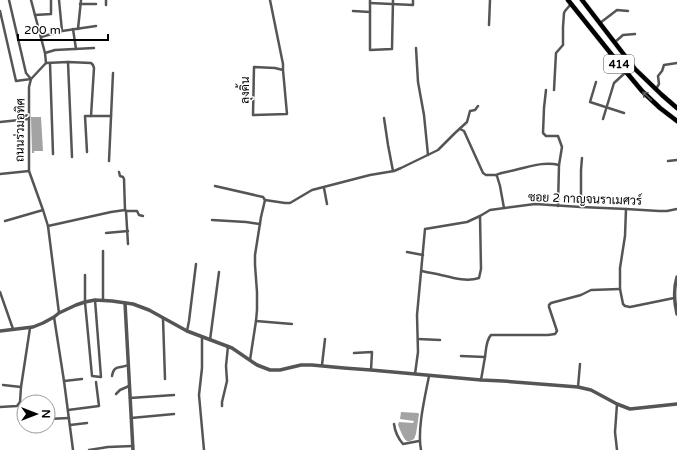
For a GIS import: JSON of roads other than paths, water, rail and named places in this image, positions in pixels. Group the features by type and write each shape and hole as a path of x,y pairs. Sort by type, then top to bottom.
{"main road":[{"name":"414","path":"582,0 635,69 677,108"},
{"name":"414","path":"569,2 649,98 677,121"}],"street":[{"path":"9,0 26,73 30,79"},
{"path":"31,0 45,53 46,63"},
{"path":"35,15 51,14 51,0"},
{"path":"59,0 62,31"},
{"path":"78,29 81,0"},
{"path":"106,0 106,5"},
{"name":"ลุงคิ้น","path":"270,0 284,70 286,114 254,115 254,67 284,70"},
{"path":"393,0 393,4 392,48 370,50 370,2 393,4 413,5 413,0"},
{"path":"489,25 490,0"},
{"path":"554,90 556,52 564,44 564,13 569,2"},
{"path":"80,4 96,4"},
{"path":"600,23 617,10 628,10"},
{"path":"0,11 16,81 30,79 46,63 68,62 94,64 91,116"},
{"path":"353,11 370,12"},
{"path":"41,37 62,31 96,26"},
{"path":"73,29 76,49"},
{"path":"615,42 623,35 635,34"},
{"path":"45,53 55,50 94,48"},
{"path":"416,48 418,82 424,115 428,155"},
{"path":"68,62 72,157"},
{"path":"50,63 53,154"},
{"path":"656,89 659,84 658,76 662,72 664,65 677,63"},
{"path":"603,120 614,83 626,72"},
{"path":"109,161 113,73"},
{"name":"ถนนร่วมอุทิศ","path":"30,79 29,171 48,226 59,313"},
{"path":"596,82 590,102 624,113"},
{"path":"546,90 543,133 546,136 557,136 562,147 559,165 558,206"},
{"path":"215,186 263,197 266,200 290,203 312,190 393,171 438,150 468,121 470,111 475,110 478,106"},
{"path":"87,152 85,116 111,116"},
{"path":"384,118 393,171"},
{"path":"0,122 29,119"},
{"path":"460,129 464,131 484,174 486,175 496,175 502,172 537,164 559,165"},
{"path":"581,208 582,158"},
{"path":"668,161 677,160"},
{"path":"0,174 29,171"},
{"path":"119,172 120,176 124,179 128,244"},
{"path":"496,175 500,186 504,208"},
{"path":"324,188 327,204"},
{"path":"250,361 256,321 257,300 255,255 263,208 266,200"},
{"name":"ซอย 2 กาญจนราเมศวร์","path":"415,374 418,352 417,315 426,229 467,222 490,210 535,204 661,212 677,209"},
{"path":"626,209 625,236 620,268 620,289 623,304 628,307 674,298"},
{"path":"5,221 43,210"},
{"path":"48,226 126,210 137,211 139,215 143,216"},
{"path":"422,271 452,278 471,280 479,278 481,269 480,216"},
{"path":"212,220 260,224"},
{"path":"106,233 128,231"},
{"path":"103,250 103,300"},
{"path":"407,252 423,255"},
{"path":"187,331 190,322 196,264"},
{"path":"210,340 219,272"},
{"path":"85,275 85,302 92,376 101,377 94,300"},
{"path":"677,277 674,298 677,314"},
{"path":"481,380 489,336 555,334 557,331 549,305 554,302 581,296 591,290 620,289"},
{"path":"0,292 14,329"},
{"path":"0,331 30,328 85,302 94,300 125,302 146,309 187,331 228,346 262,368 272,370 280,370 304,364 429,376 578,387 591,390 617,404 632,409 677,404"},
{"path":"89,450 133,448 125,302"},
{"path":"54,317 73,450"},
{"path":"163,318 164,379"},
{"path":"256,321 292,324"},
{"path":"0,407 16,406 20,402 30,328"},
{"path":"202,337 202,368 199,395 204,450"},
{"path":"418,339 440,340"},
{"path":"322,366 325,340"},
{"path":"222,406 227,381 226,366 228,346"},
{"path":"354,352 372,352 371,370"},
{"path":"461,356 485,357"},
{"path":"578,387 580,364"},
{"path":"112,376 116,368 128,365"},
{"path":"421,450 419,441 429,376"},
{"path":"64,381 82,379"},
{"path":"68,410 98,406 96,382"},
{"path":"3,385 21,387"},
{"path":"116,394 120,390 129,386"},
{"path":"130,398 174,395"},
{"path":"617,404 617,450"},
{"path":"131,418 174,414"},
{"path":"56,419 69,418"},
{"path":"70,425 87,422"},
{"path":"394,424 395,433 403,444 419,441"}]}
